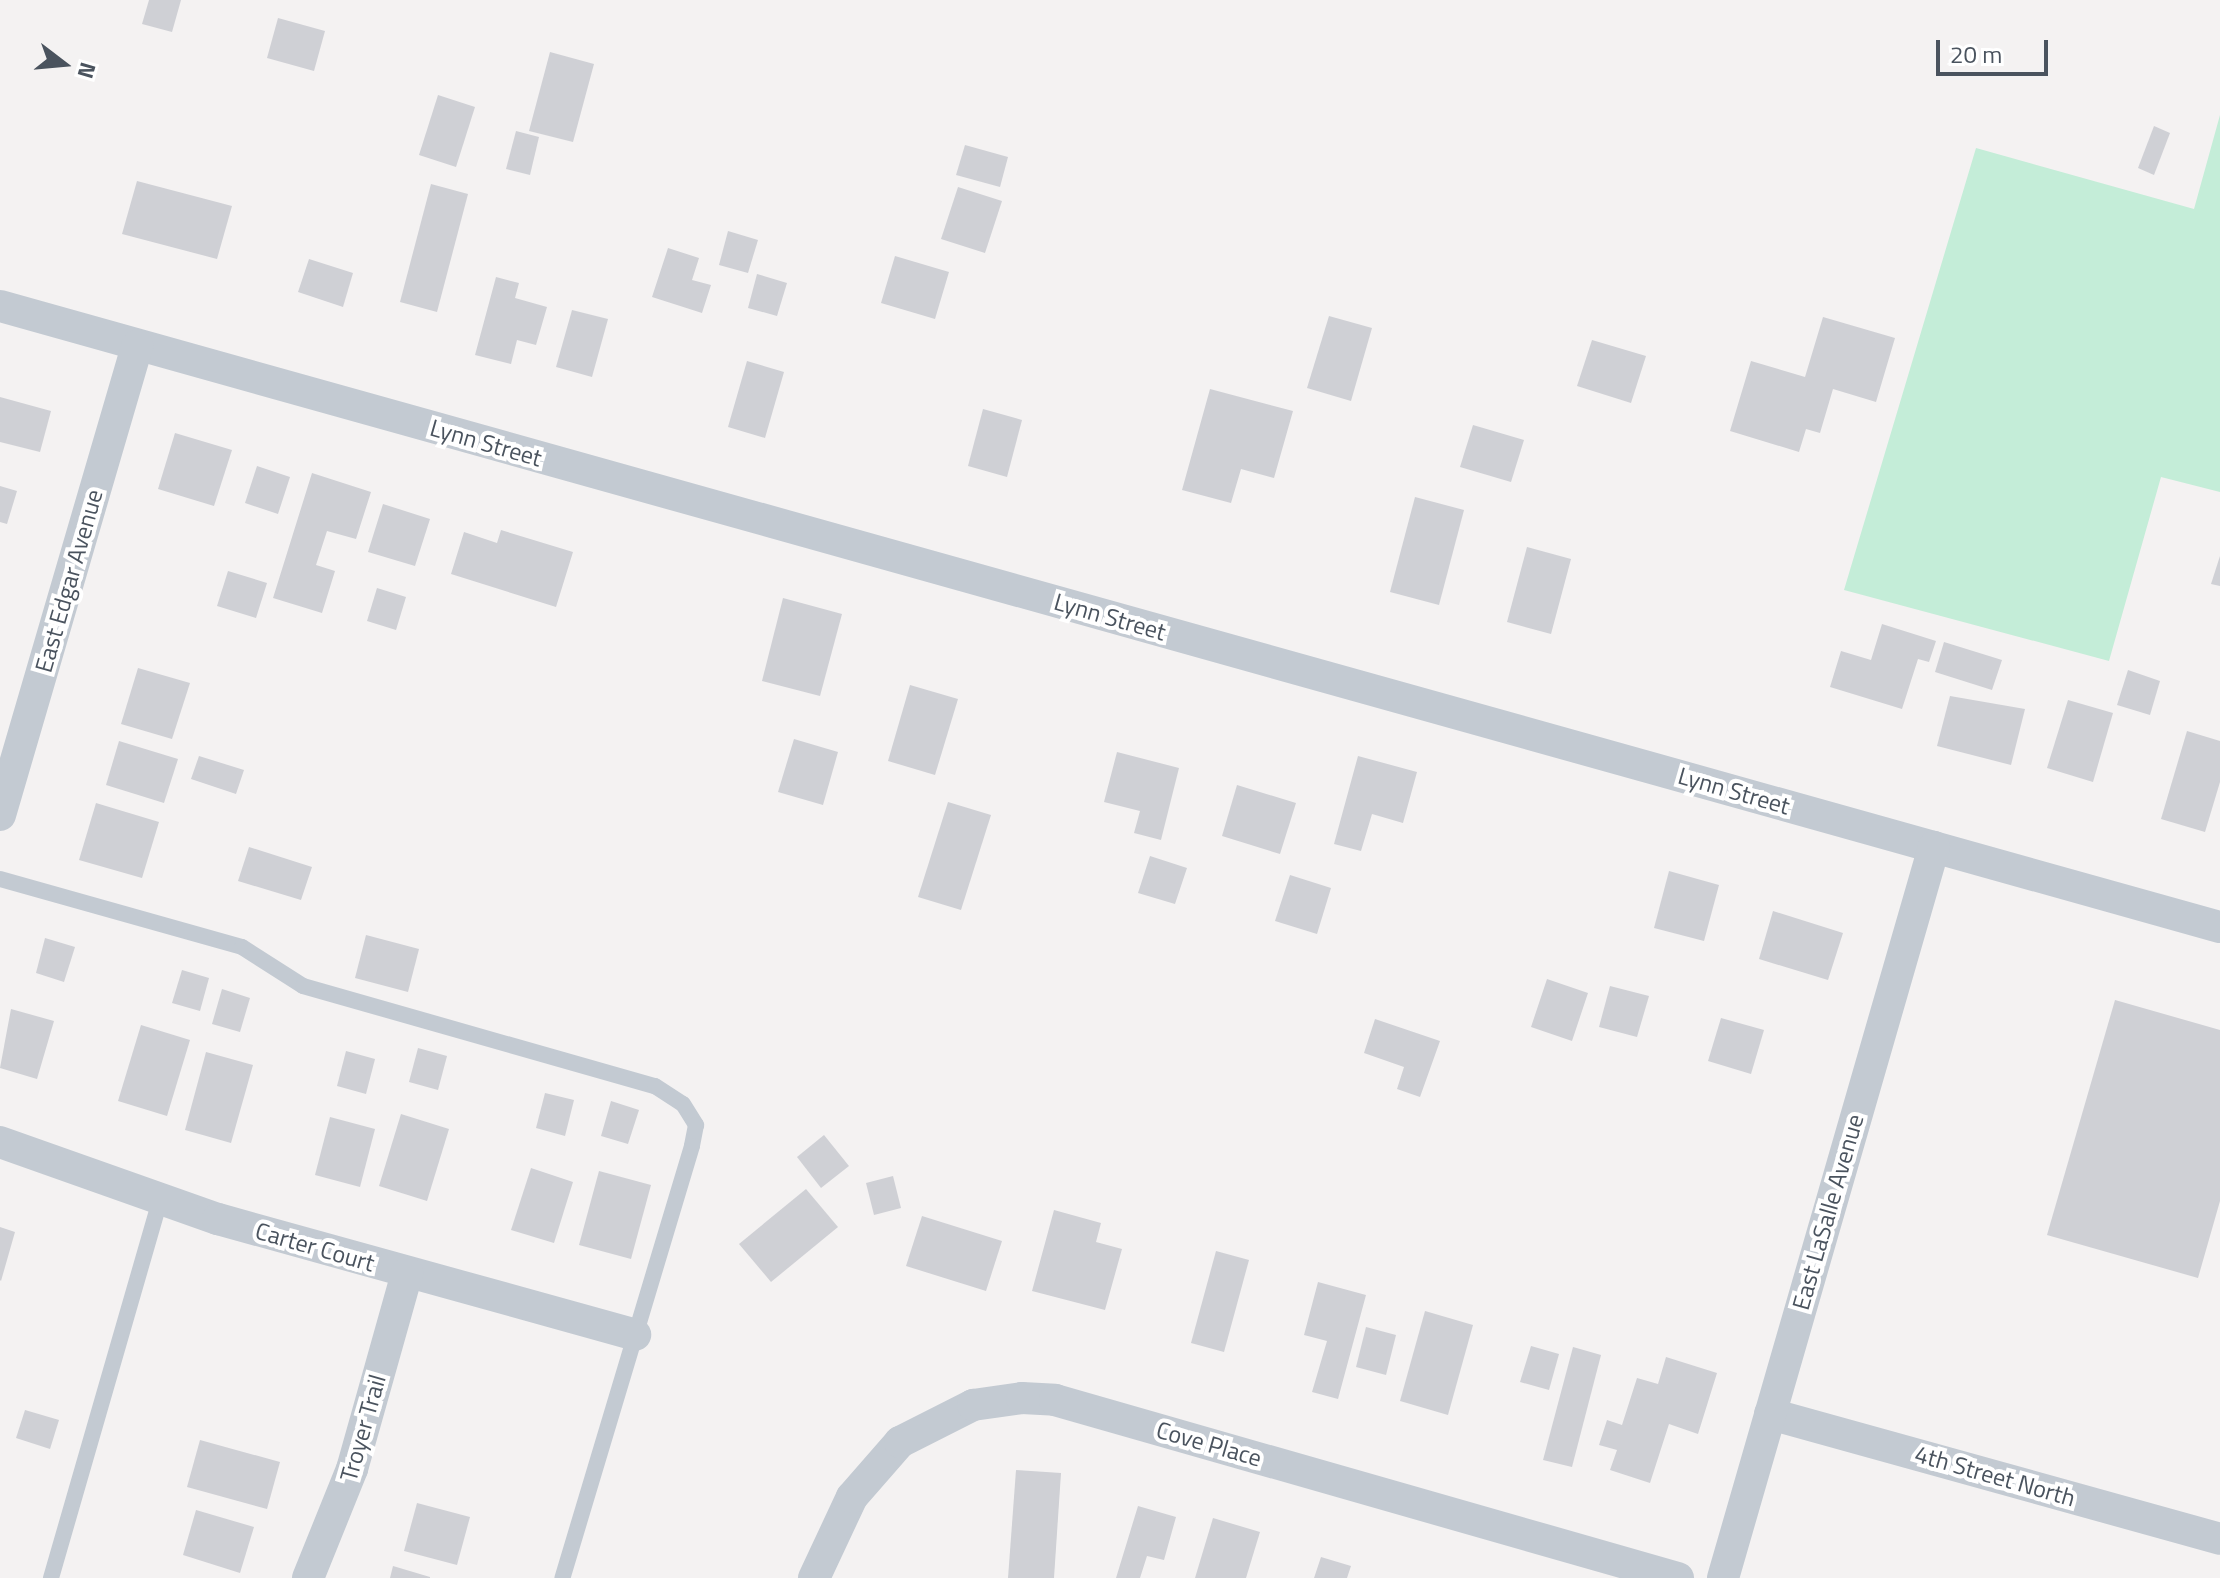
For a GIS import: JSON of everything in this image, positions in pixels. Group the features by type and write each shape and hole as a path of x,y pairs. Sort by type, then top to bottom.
{"street":[{"name":"Lynn Street","path":"0,306 2220,927"},
{"name":"East Edgar Avenue","path":"0,815 137,346"},
{"name":"East LaSalle Avenue","path":"1723,1578 1934,847"},
{"name":"Carter Court","path":"0,1142 161,1198 407,1273 635,1335"},
{"name":"Troyer Trail","path":"308,1578 352,1469 407,1273"},
{"name":"Cove Place","path":"814,1578 852,1497 900,1442 973,1405 1022,1398 1055,1400 1678,1578"},
{"name":"4th Street North","path":"1770,1414 2220,1539"}],"lane":[{"path":"0,879 242,947 303,986 655,1086 683,1104 696,1125 692,1146 562,1578"},
{"path":"51,1578 161,1198"}],"green space":[{"path":"2220,115 2220,492 2161,477 2109,661 1844,590 1976,148 2194,209"}],"building":[{"path":"149,0 181,0 172,32 142,24"},
{"path":"278,18 325,31 314,71 267,58"},
{"path":"550,52 594,64 573,142 529,131"},
{"path":"438,95 475,107 456,167 419,155"},
{"path":"2154,126 2170,133 2154,175 2138,168"},
{"path":"516,131 539,137 530,175 506,169"},
{"path":"965,145 1008,157 1000,187 956,175"},
{"path":"137,181 232,206 217,259 122,234"},
{"path":"431,184 468,194 437,312 400,302"},
{"path":"958,187 1002,201 985,253 941,239"},
{"path":"728,231 758,240 748,273 719,265"},
{"path":"668,248 699,258 692,280 711,285 702,313 652,297"},
{"path":"895,256 949,272 935,319 881,303"},
{"path":"309,259 353,273 343,307 298,292"},
{"path":"757,274 787,283 777,316 748,308"},
{"path":"496,277 519,283 515,298 547,307 536,345 517,340 511,364 475,355"},
{"path":"572,310 608,319 592,377 556,367"},
{"path":"1329,316 1372,328 1351,401 1307,388"},
{"path":"1823,317 1895,338 1876,402 1833,389 1820,433 1806,429 1799,452 1730,431 1751,361 1805,377"},
{"path":"1592,340 1646,356 1631,403 1577,386"},
{"path":"747,361 784,372 765,438 728,427"},
{"path":"1210,389 1293,411 1274,478 1241,469 1231,503 1182,490"},
{"path":"0,397 51,411 40,452 0,442"},
{"path":"983,409 1022,420 1007,477 968,466"},
{"path":"1473,425 1524,440 1511,482 1460,467"},
{"path":"175,433 232,450 214,506 158,489"},
{"path":"257,466 290,477 278,514 245,503"},
{"path":"312,473 371,492 356,539 327,531 316,565 335,571 322,613 273,598"},
{"path":"0,486 17,491 7,524 0,522"},
{"path":"1415,497 1464,510 1439,605 1390,592"},
{"path":"383,504 430,519 415,566 368,552"},
{"path":"501,530 573,552 556,607 451,574 464,532 497,543"},
{"path":"1527,547 1571,559 1551,634 1507,622"},
{"path":"2220,556 2220,586 2211,584"},
{"path":"228,571 267,583 256,618 217,606"},
{"path":"377,588 406,597 396,630 367,621"},
{"path":"783,598 842,614 820,696 762,681"},
{"path":"1882,624 1936,641 1929,662 1918,659 1902,709 1830,687 1841,651 1871,660"},
{"path":"1944,642 2002,660 1992,690 1935,672"},
{"path":"138,668 190,683 172,739 121,724"},
{"path":"2128,670 2160,681 2150,715 2117,705"},
{"path":"910,685 958,699 935,775 888,761"},
{"path":"1950,696 2025,709 2011,765 1937,746"},
{"path":"2068,700 2113,713 2093,782 2047,768"},
{"path":"2187,731 2220,741 2220,782 2205,832 2161,819"},
{"path":"794,739 838,752 823,805 778,792"},
{"path":"119,741 178,759 164,803 106,785"},
{"path":"1117,752 1179,768 1161,840 1134,833 1140,811 1104,802"},
{"path":"199,756 244,770 236,794 191,779"},
{"path":"1358,756 1417,772 1403,823 1372,814 1361,851 1334,844"},
{"path":"1237,785 1296,803 1280,854 1222,836"},
{"path":"948,802 991,815 961,910 918,897"},
{"path":"96,803 159,822 142,878 79,860"},
{"path":"249,847 312,867 301,900 238,881"},
{"path":"1150,856 1187,868 1175,904 1138,893"},
{"path":"1669,871 1719,885 1704,941 1654,928"},
{"path":"1290,875 1331,888 1317,934 1275,921"},
{"path":"1773,911 1843,933 1828,980 1759,959"},
{"path":"366,935 419,949 408,992 355,978"},
{"path":"45,938 75,947 64,982 36,973"},
{"path":"182,970 209,978 200,1011 172,1003"},
{"path":"1547,979 1588,993 1572,1041 1531,1027"},
{"path":"1610,986 1649,996 1637,1037 1599,1027"},
{"path":"222,989 250,998 240,1032 212,1024"},
{"path":"2115,1000 2220,1030 2220,1201 2198,1278 2047,1235"},
{"path":"11,1009 54,1021 37,1079 0,1068"},
{"path":"1721,1018 1764,1030 1751,1074 1708,1061"},
{"path":"1375,1019 1440,1041 1420,1097 1397,1089 1404,1067 1364,1053"},
{"path":"141,1025 190,1040 167,1116 118,1101"},
{"path":"418,1048 447,1056 438,1090 409,1082"},
{"path":"346,1051 375,1059 366,1094 337,1086"},
{"path":"206,1052 253,1065 231,1143 185,1130"},
{"path":"545,1093 574,1100 565,1136 536,1128"},
{"path":"611,1101 639,1110 628,1144 601,1136"},
{"path":"401,1114 449,1129 427,1201 379,1186"},
{"path":"330,1117 375,1129 360,1187 315,1175"},
{"path":"824,1135 849,1166 821,1188 797,1157"},
{"path":"531,1168 573,1182 554,1243 511,1230"},
{"path":"599,1171 651,1185 631,1259 579,1245"},
{"path":"893,1176 901,1208 874,1215 866,1183"},
{"path":"806,1189 838,1227 771,1282 739,1244"},
{"path":"1054,1210 1101,1223 1096,1242 1122,1249 1105,1310 1032,1291"},
{"path":"922,1216 1002,1241 986,1291 906,1266"},
{"path":"0,1227 15,1232 1,1281 0,1280"},
{"path":"1216,1251 1249,1260 1224,1352 1191,1343"},
{"path":"1318,1282 1366,1295 1338,1399 1312,1392 1327,1341 1304,1335"},
{"path":"1425,1311 1473,1325 1448,1415 1400,1401"},
{"path":"1366,1327 1396,1335 1386,1375 1356,1367"},
{"path":"1531,1346 1559,1354 1549,1390 1520,1382"},
{"path":"1573,1347 1601,1355 1572,1467 1543,1460"},
{"path":"1666,1357 1717,1373 1698,1434 1669,1424 1650,1483 1610,1470 1617,1450 1599,1445 1607,1420 1622,1425 1637,1378 1658,1384"},
{"path":"25,1410 59,1420 50,1449 16,1438"},
{"path":"200,1440 280,1462 267,1509 187,1487"},
{"path":"1016,1470 1061,1473 1054,1578 1008,1578"},
{"path":"417,1503 470,1517 457,1565 404,1551"},
{"path":"1138,1506 1176,1517 1164,1560 1147,1556 1140,1578 1116,1578"},
{"path":"196,1510 254,1527 240,1573 183,1555"},
{"path":"1213,1518 1260,1532 1246,1578 1195,1578"},
{"path":"1321,1557 1351,1566 1347,1578 1314,1578"},
{"path":"393,1566 430,1577 430,1578 390,1578"}]}
